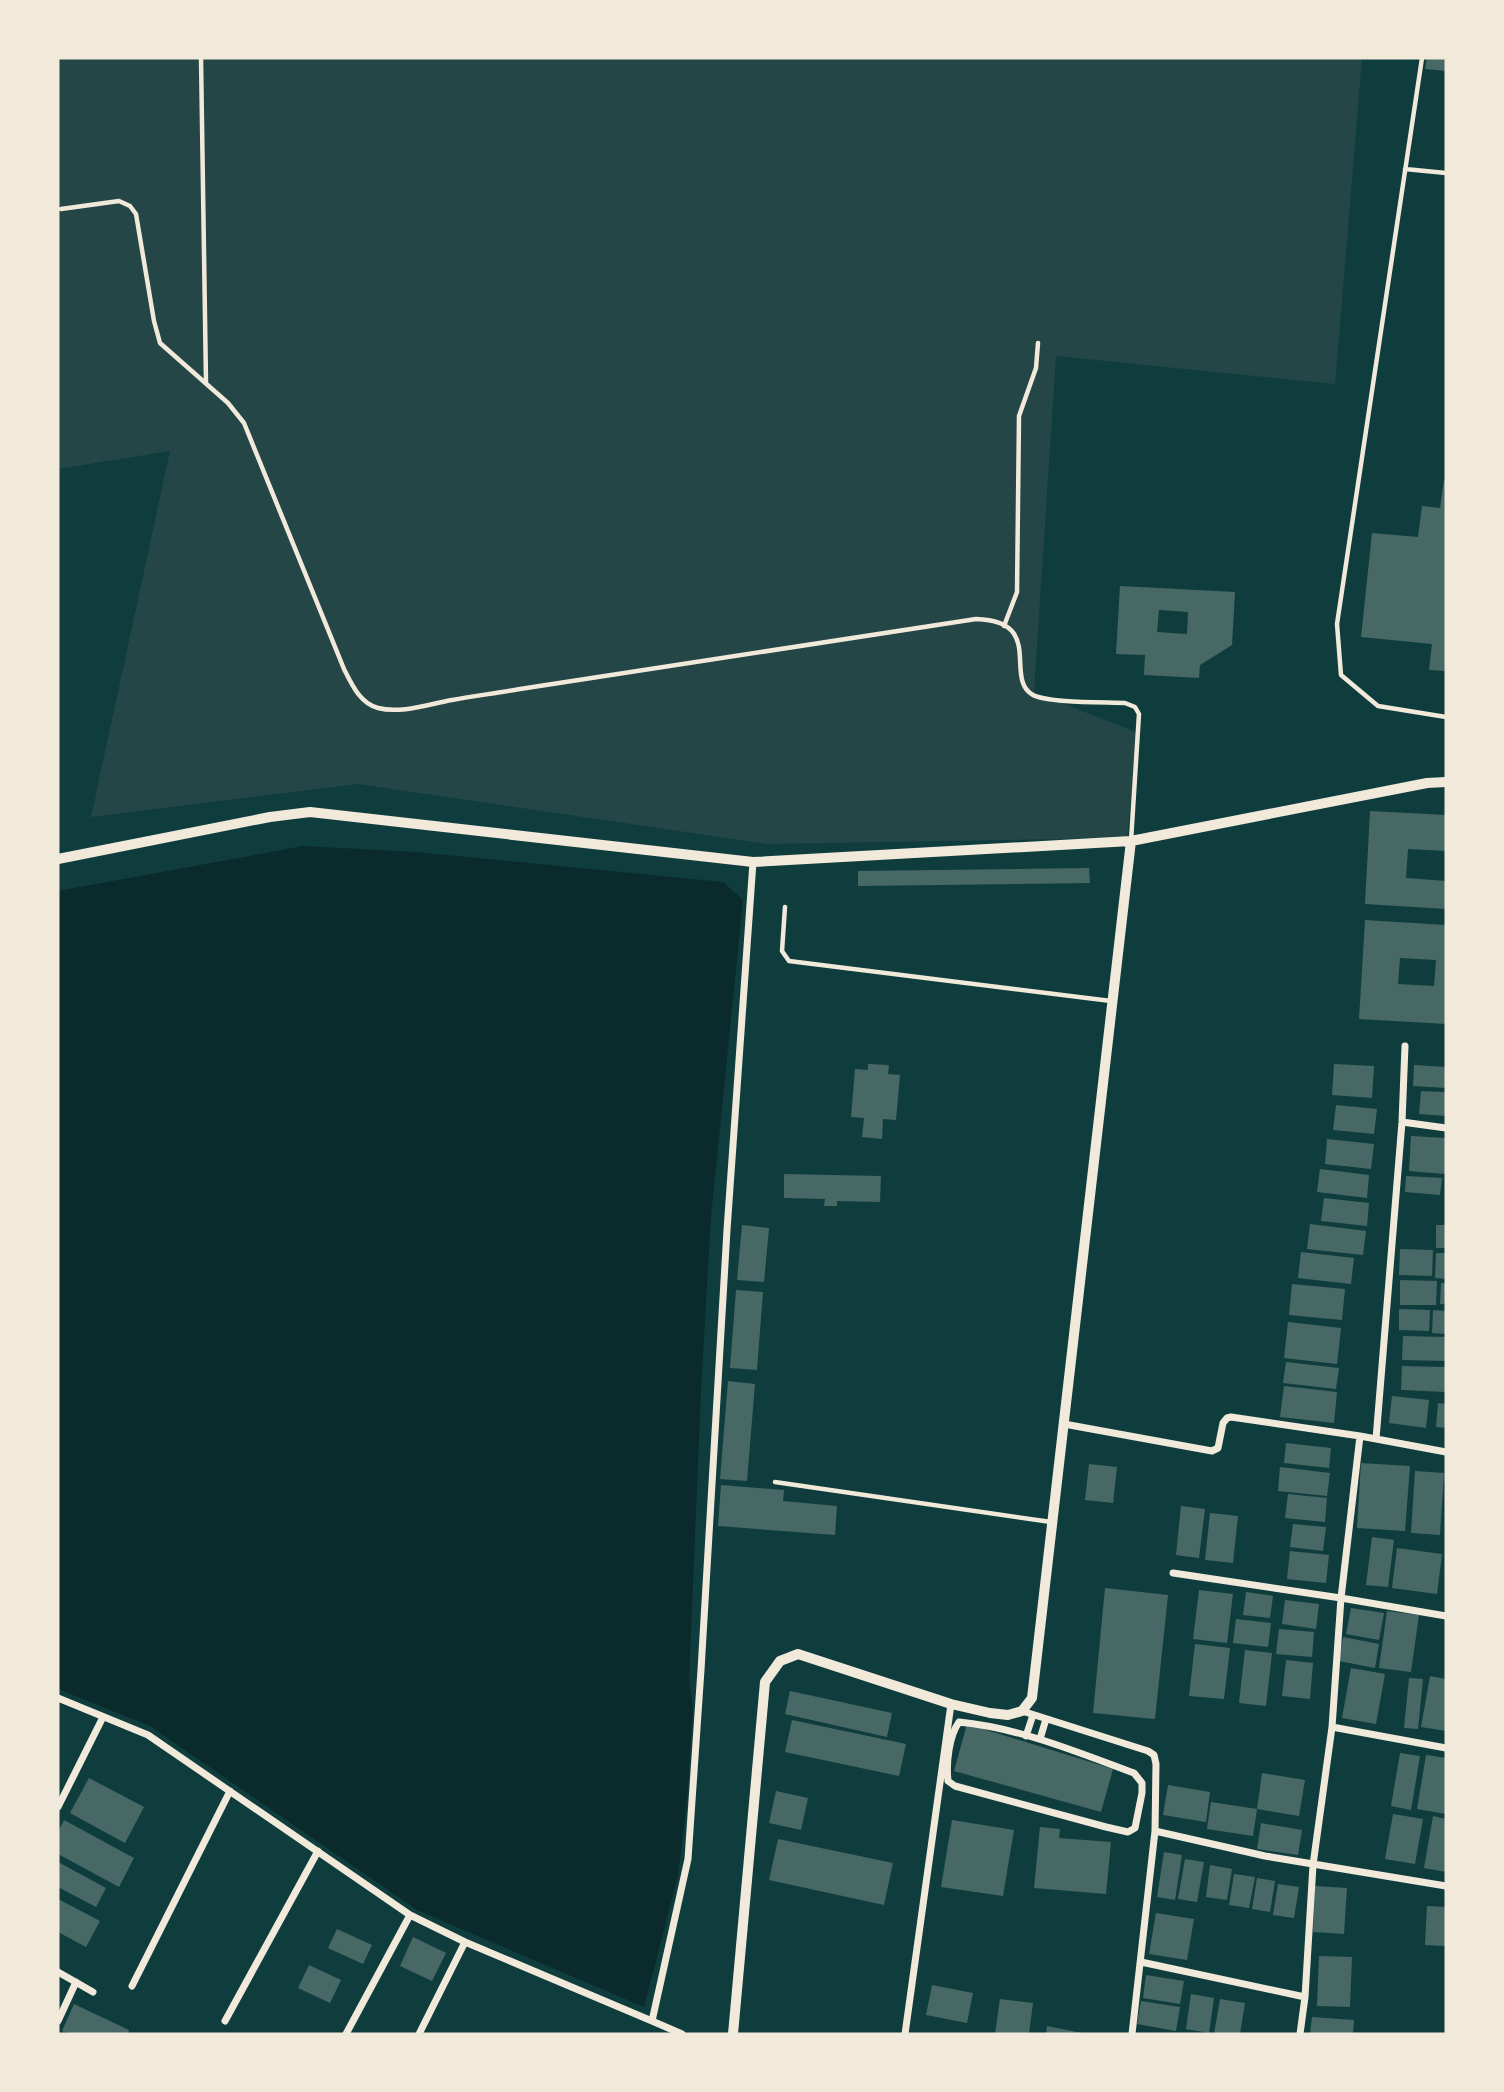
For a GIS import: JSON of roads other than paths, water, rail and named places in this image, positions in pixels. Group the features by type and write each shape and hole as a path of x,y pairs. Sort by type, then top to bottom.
{"street":[{"path":"58,859 270,817 310,812 753,862 1131,841 1427,783 1446,782"},
{"path":"1026,1735 1131,841"},
{"path":"652,2021 688,1859 753,862"},
{"path":"1376,1439 1402,1122 1405,1046"},
{"path":"1402,1122 1446,1128"},
{"path":"1064,1424 1212,1451 1218,1448 1223,1423 1231,1417 1446,1452"},
{"path":"1300,2034 1305,1997 1312,1865 1332,1727 1341,1598 1360,1436"},
{"path":"1173,1573 1446,1616"},
{"path":"733,2034 765,1682 780,1661 797,1654 951,1704 1008,1715 1027,1713 1154,1755 1155,1831 1132,2034"},
{"path":"58,1698 148,1735 410,1916 682,2034"},
{"path":"905,2034 951,1704"},
{"path":"58,1807 103,1717"},
{"path":"1040,1738 1046,1719"},
{"path":"959,1722 1040,1738 1134,1773 1142,1783 1135,1828 1128,1832 1106,1827 955,1786 948,1780 947,1770 954,1729 959,1722"},
{"path":"1332,1727 1446,1748"},
{"path":"132,1986 230,1791"},
{"path":"1155,1831 1312,1865 1446,1886"},
{"path":"225,2021 318,1851"},
{"path":"346,2034 410,1916"},
{"path":"419,2034 465,1942"},
{"path":"1141,1962 1305,1997"},
{"path":"58,1972 93,1992"},
{"path":"58,2021 76,1982"}],"lane":[{"path":"201,58 206,383"},
{"path":"1422,58 1337,624 1341,675 1378,706 1446,717"},
{"path":"1405,169 1446,173"},
{"path":"61,209 119,201 131,206 136,214 160,343 228,403 244,424 344,669 360,696 369,704 380,708 418,707 989,619 1004,626 1018,640 1022,680 1029,693 1045,699 1125,703 1135,707 1139,713 1131,841"},
{"path":"1004,626 1017,592 1020,416 1036,368 1038,343"},
{"path":"785,907 782,951 789,961 1112,1001"},
{"path":"775,1482 1051,1522"}]}
